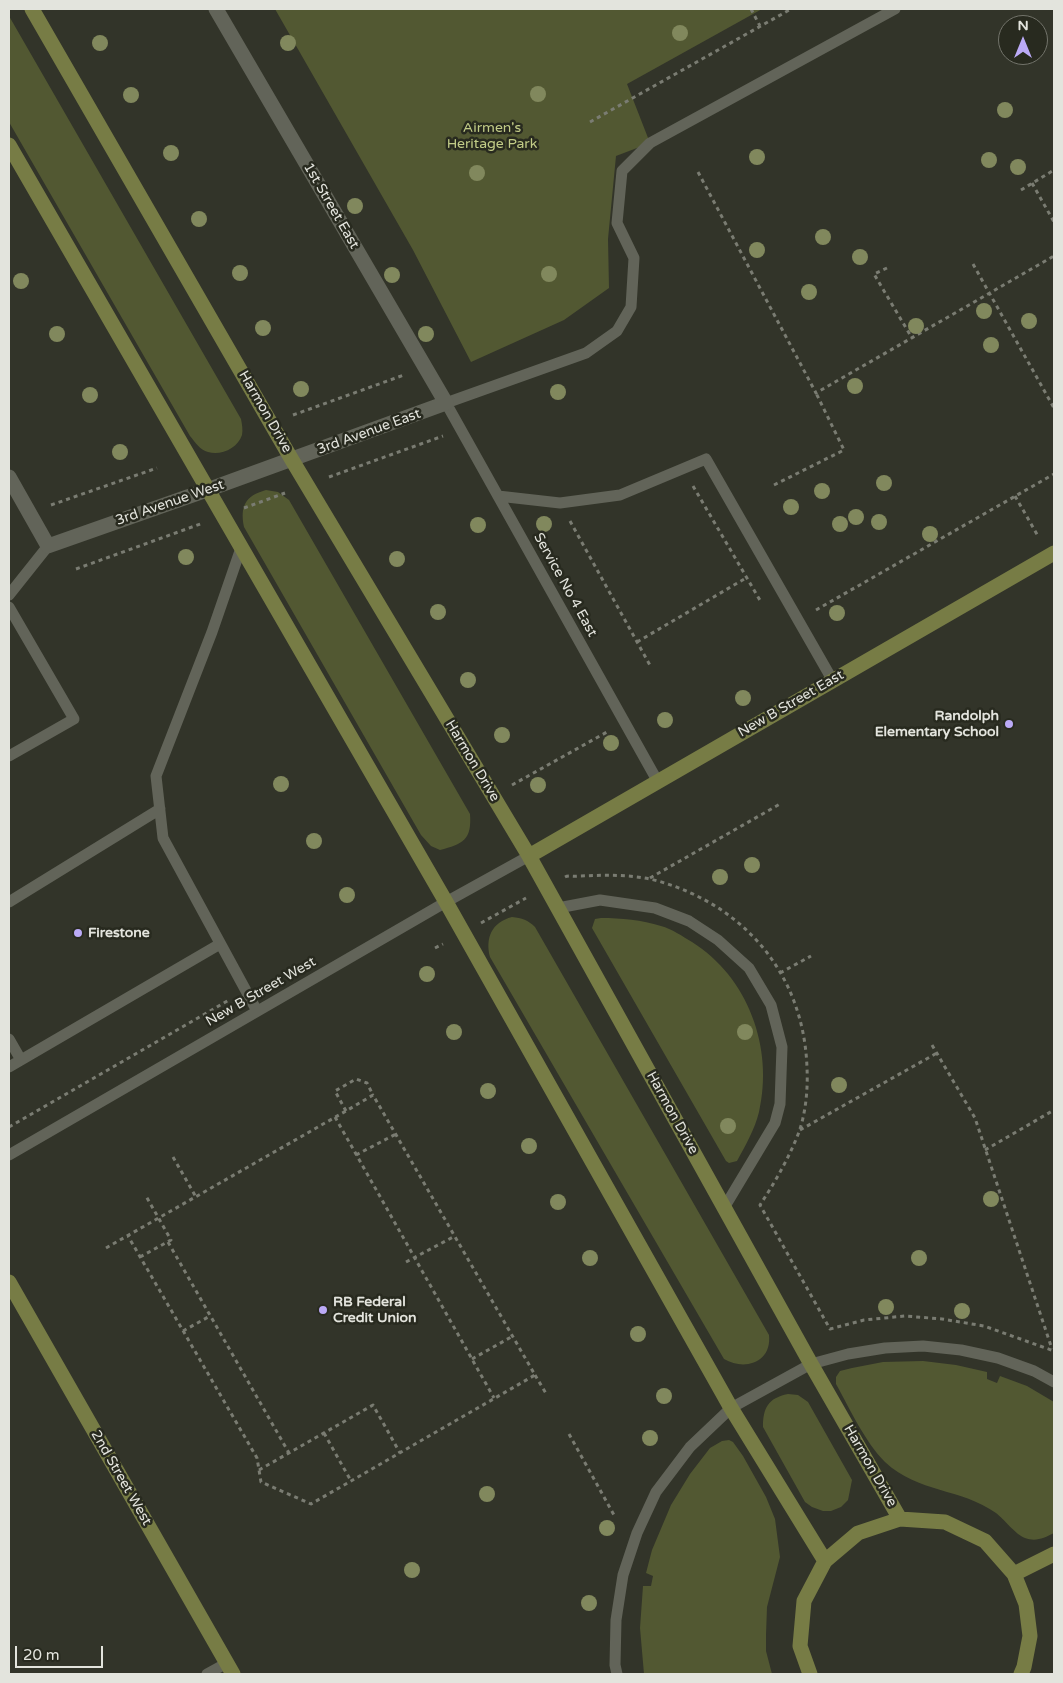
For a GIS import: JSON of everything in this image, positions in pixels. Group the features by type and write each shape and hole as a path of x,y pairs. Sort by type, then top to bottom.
{"street":[{"name":"Harmon Drive","path":"32,9 292,460 529,856 811,1364 900,1519"},
{"name":"1st Street East","path":"216,9 446,404"},
{"path":"9,145 446,902 731,1408 825,1561"},
{"name":"3rd Avenue East","path":"292,460 446,404"},
{"name":"3rd Avenue West","path":"48,546 292,460"},
{"path":"9,477 48,546"},
{"name":"New B Street East","path":"529,856 1052,554"},
{"name":"2nd Street West","path":"9,1282 230,1669"},
{"path":"810,1674 800,1646 804,1601 825,1561 858,1533 900,1519 945,1522 984,1542 1014,1574 1026,1604 1030,1636 1027,1672"},
{"path":"1014,1574 1054,1554"}],"lane":[{"path":"446,404 586,352 617,331 631,307 634,258 617,223 622,172 650,143 895,9"},
{"name":"Service No 4 East","path":"446,404 658,782"},
{"path":"498,496 560,503 620,495 706,459 833,680"},
{"path":"9,595 48,546"},
{"path":"241,548 212,632 156,776 162,838 257,1011"},
{"path":"9,607 74,719 9,756"},
{"path":"9,902 160,809"},
{"name":"New B Street West","path":"9,1155 529,856"},
{"path":"558,908 600,900 655,908 689,921 718,940 749,968 772,1005 782,1048 780,1104 775,1123 724,1208"},
{"path":"9,1068 220,944"},
{"path":"9,1039 21,1060"},
{"path":"617,1674 615,1665 616,1620 622,1576 636,1533 656,1492 690,1447 731,1408 811,1364 848,1354 885,1348 923,1346 961,1350 998,1358 1034,1371 1054,1382"},
{"path":"207,1674 230,1669"}],"path":[{"path":"751,9 760,26"},
{"path":"590,122 791,9"},
{"path":"1021,190 1054,170"},
{"path":"698,172 816,393 844,450 774,486"},
{"path":"1032,183 1054,222"},
{"path":"816,393 1054,256"},
{"path":"973,264 1054,408"},
{"path":"887,268 874,274 912,338"},
{"path":"290,416 401,375 426,370"},
{"path":"76,569 460,428"},
{"path":"29,512 157,468"},
{"path":"798,620 1054,474"},
{"path":"691,483 761,602"},
{"path":"1015,496 1052,554"},
{"path":"560,503 651,667"},
{"path":"637,642 746,578"},
{"path":"505,789 625,722"},
{"path":"649,878 780,804"},
{"path":"435,948 567,875 577,877 607,874 649,878 678,887 699,897 743,926 758,941 788,984 804,1031 807,1054 807,1088 800,1130 782,1168 760,1205 830,1329 864,1320 905,1316 942,1319 984,1326 1053,1350"},
{"path":"780,973 811,956"},
{"path":"9,1126 246,991"},
{"path":"932,1045 975,1118 1053,1350"},
{"path":"800,1130 937,1053"},
{"path":"346,1110 335,1091 356,1079 367,1083 547,1395"},
{"path":"106,1248 373,1096"},
{"path":"985,1150 1054,1110"},
{"path":"335,1117 494,1398"},
{"path":"356,1155 396,1134"},
{"path":"173,1157 196,1197"},
{"path":"140,1257 171,1240 146,1196"},
{"path":"128,1236 257,1458 260,1482 311,1504 535,1375"},
{"path":"406,1262 455,1236"},
{"path":"168,1242 289,1453"},
{"path":"183,1331 210,1316"},
{"path":"472,1360 513,1336"},
{"path":"259,1470 373,1405 400,1453"},
{"path":"324,1433 351,1481"},
{"path":"569,1434 614,1515"}],"green space":[{"name":"Airmen's Heritage Park","path":"275,9 762,9 627,84 650,143 616,156 608,239 609,288 564,320 471,362 413,250"},
{"path":"9,16 241,419 242,435 240,440 228,450 218,453 205,451 190,436 9,122"},
{"path":"266,490 278,492 289,500 470,814 467,835 464,840 455,846 440,850 431,846 421,835 244,527 243,513 246,503 253,495"},
{"path":"512,917 525,920 535,927 769,1335 769,1345 766,1352 755,1362 740,1364 724,1359 490,957 489,937 499,923"},
{"path":"595,919 646,922 665,927 677,933 712,957 728,974 742,994 752,1016 759,1039 763,1063 763,1088 757,1118 750,1137 737,1161 729,1163 726,1161 592,928"},
{"path":"923,1361 956,1365 987,1372 987,1379 997,1383 1000,1376 1027,1386 1054,1402 1054,1533 1043,1538 1025,1538 1018,1534 996,1513 983,1505 911,1480 885,1462 878,1454 852,1414 836,1384 836,1377 840,1371 883,1362"},
{"path":"788,1394 798,1395 808,1402 852,1480 848,1500 841,1507 831,1511 823,1511 805,1502 763,1427 764,1414 771,1401"},
{"path":"729,1440 733,1442 743,1456 766,1497 775,1519 780,1557 767,1607 766,1635 766,1651 772,1674 644,1674 640,1628 643,1586 651,1586 653,1576 646,1573 652,1550 671,1505 690,1474 710,1448 722,1441"}],"place":[{"name":"Randolph Elementary School","path":"1009,724"},
{"name":"Firestone","path":"78,933"},
{"name":"RB Federal Credit Union","path":"323,1310"}]}
